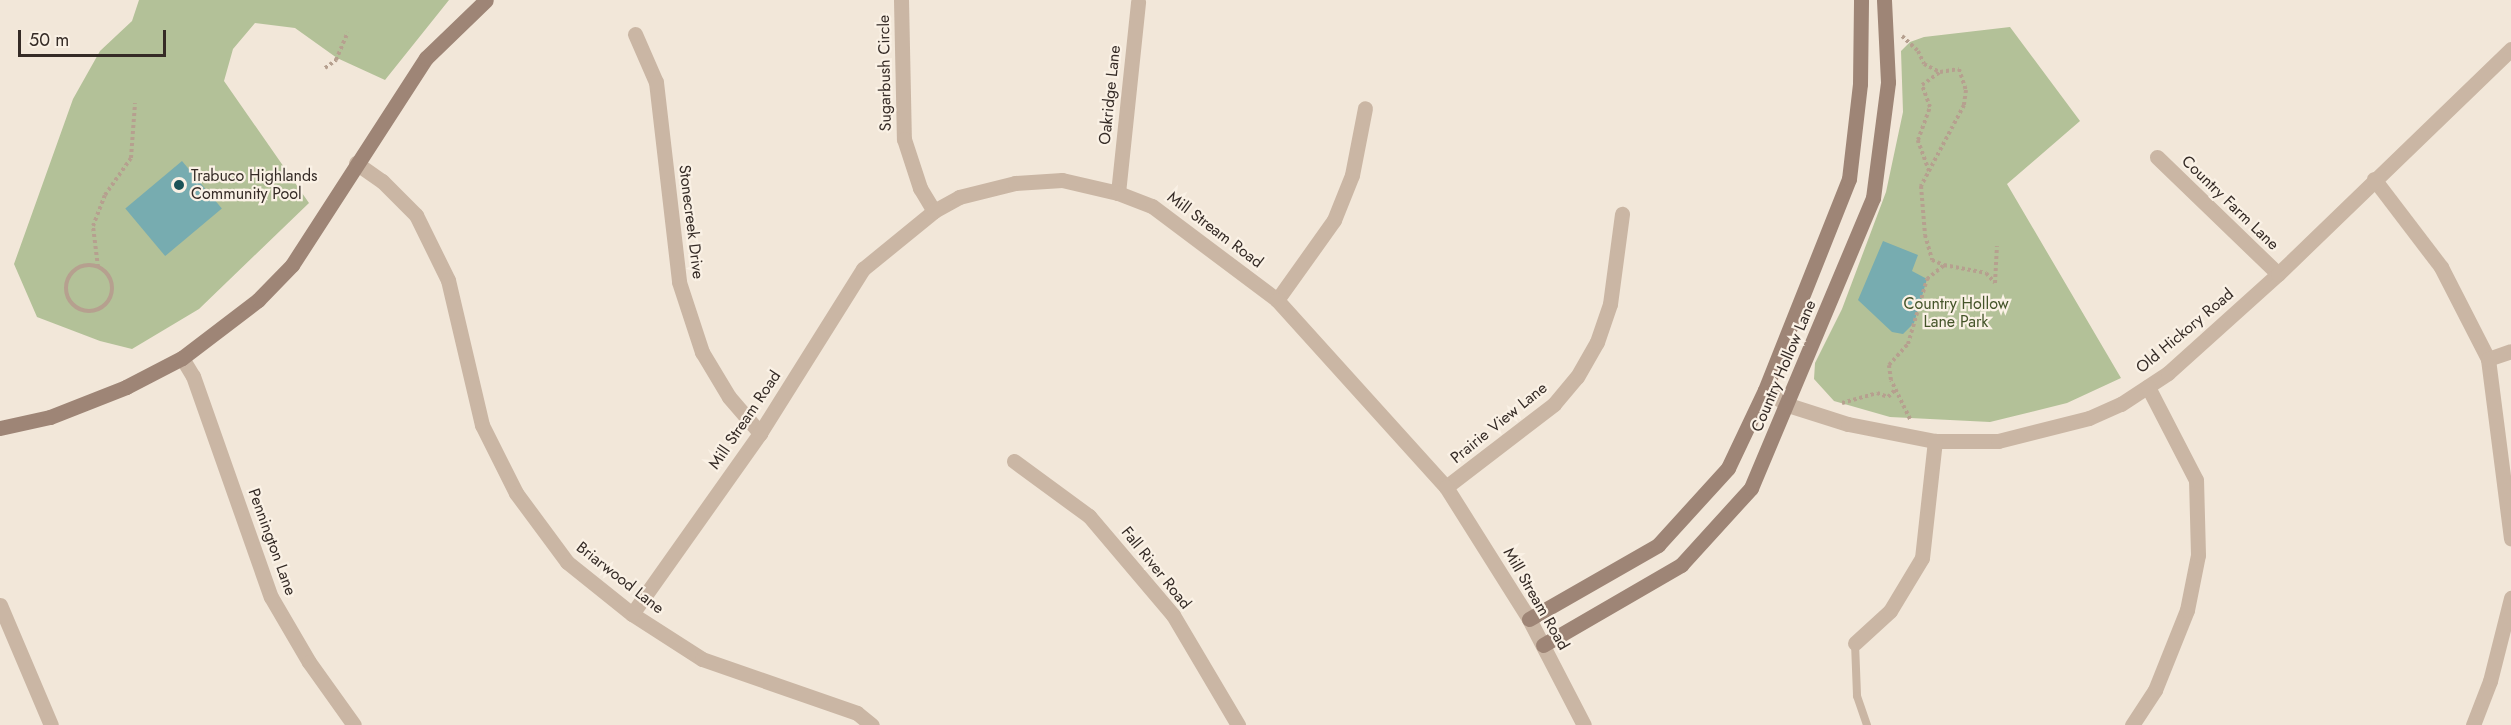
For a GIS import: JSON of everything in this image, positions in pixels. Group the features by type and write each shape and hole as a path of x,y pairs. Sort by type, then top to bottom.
{"street":[{"path":"0,428 50,417 104,397 182,358 258,300 292,265 426,58 486,0"},
{"name":"Sugarbush Circle","path":"901,0 904,139 920,188 934,211"},
{"name":"Country Hollow Lane","path":"1529,619 1658,545 1728,468 1765,390 1848,179 1860,84 1861,0"},
{"name":"Country Hollow Lane","path":"1543,645 1681,565 1751,488 1788,405 1873,198 1888,82 1884,0"},
{"name":"Oakridge Lane","path":"1118,193 1138,1"},
{"name":"Stonecreek Drive","path":"635,34 656,82 679,282 702,352 729,397 760,433"},
{"name":"Old Hickory Road","path":"1765,390 1788,405 1911,438 1935,441 1998,441 2059,429 2121,404 2148,387 2278,274 2511,49"},
{"path":"1277,300 1334,220 1352,175 1365,108"},
{"name":"Country Farm Lane","path":"2157,157 2278,274"},
{"name":"Briarwood Lane","path":"356,164 382,181 416,215 448,280 482,425 516,494 567,562 632,614 702,659 857,714 872,725"},
{"name":"Mill Stream Road","path":"632,614 760,433 863,269 934,211 987,188 1044,179 1118,193 1152,206 1277,300 1446,487 1529,619 1584,725"},
{"path":"2374,179 2441,267 2488,359 2511,539"},
{"name":"Prairie View Lane","path":"1446,487 1554,404 1577,377 1597,342 1610,304 1622,214"},
{"path":"2488,359 2511,351"},
{"name":"Pennington Lane","path":"182,358 194,376 270,597 309,662 354,725"},
{"path":"2132,725 2155,690 2187,610 2198,555 2196,480 2148,387"},
{"path":"1855,643 1890,610 1922,558 1935,441"},
{"name":"Fall River Road","path":"1014,461 1089,516 1173,615 1238,725"},
{"path":"2473,725 2490,681 2511,598"},
{"path":"0,605 51,725"}],"lane":[{"path":"1855,643 1857,696 1867,725"}],"path":[{"path":"325,68 336,60 348,32"},
{"path":"1885,37 1903,36 1918,51 1924,64 1940,72"},
{"path":"1929,172 1918,140 1930,107 1922,85 1940,72 1959,69 1965,90 1964,105 1920,194 1925,235 1932,260 1944,265 1986,273 1995,283 1996,246"},
{"path":"98,267 82,266 69,275 65,291 79,309 102,307 111,294 110,278 98,267 93,226 105,195 131,158 135,103"},
{"path":"1911,438 1910,418 1895,390 1889,365 1908,344 1927,279 1944,265"},
{"path":"1823,415 1840,404 1877,393 1888,397 1895,390"}],"green space":[{"path":"139,0 449,0 385,80 337,58 295,28 255,23 233,49 224,81 309,203 199,309 132,349 100,341 37,317 14,264 73,99 100,51 132,21"},
{"name":"Country Hollow Lane Park","path":"2010,27 2080,121 2007,184 2121,378 2067,403 1990,422 1890,417 1834,401 1814,379 1815,363 1842,309 1886,192 1903,112 1901,51 1910,42 1924,37"}],"water":[{"name":"Trabuco Highlands Community Pool","path":"182,161 222,208 165,256 125,209"},
{"path":"1883,241 1918,255 1912,271 1927,279 1914,323 1903,334 1892,332 1858,300"}],"place":[{"name":"Trabuco Highlands Community Pool","path":"179,185"}]}
